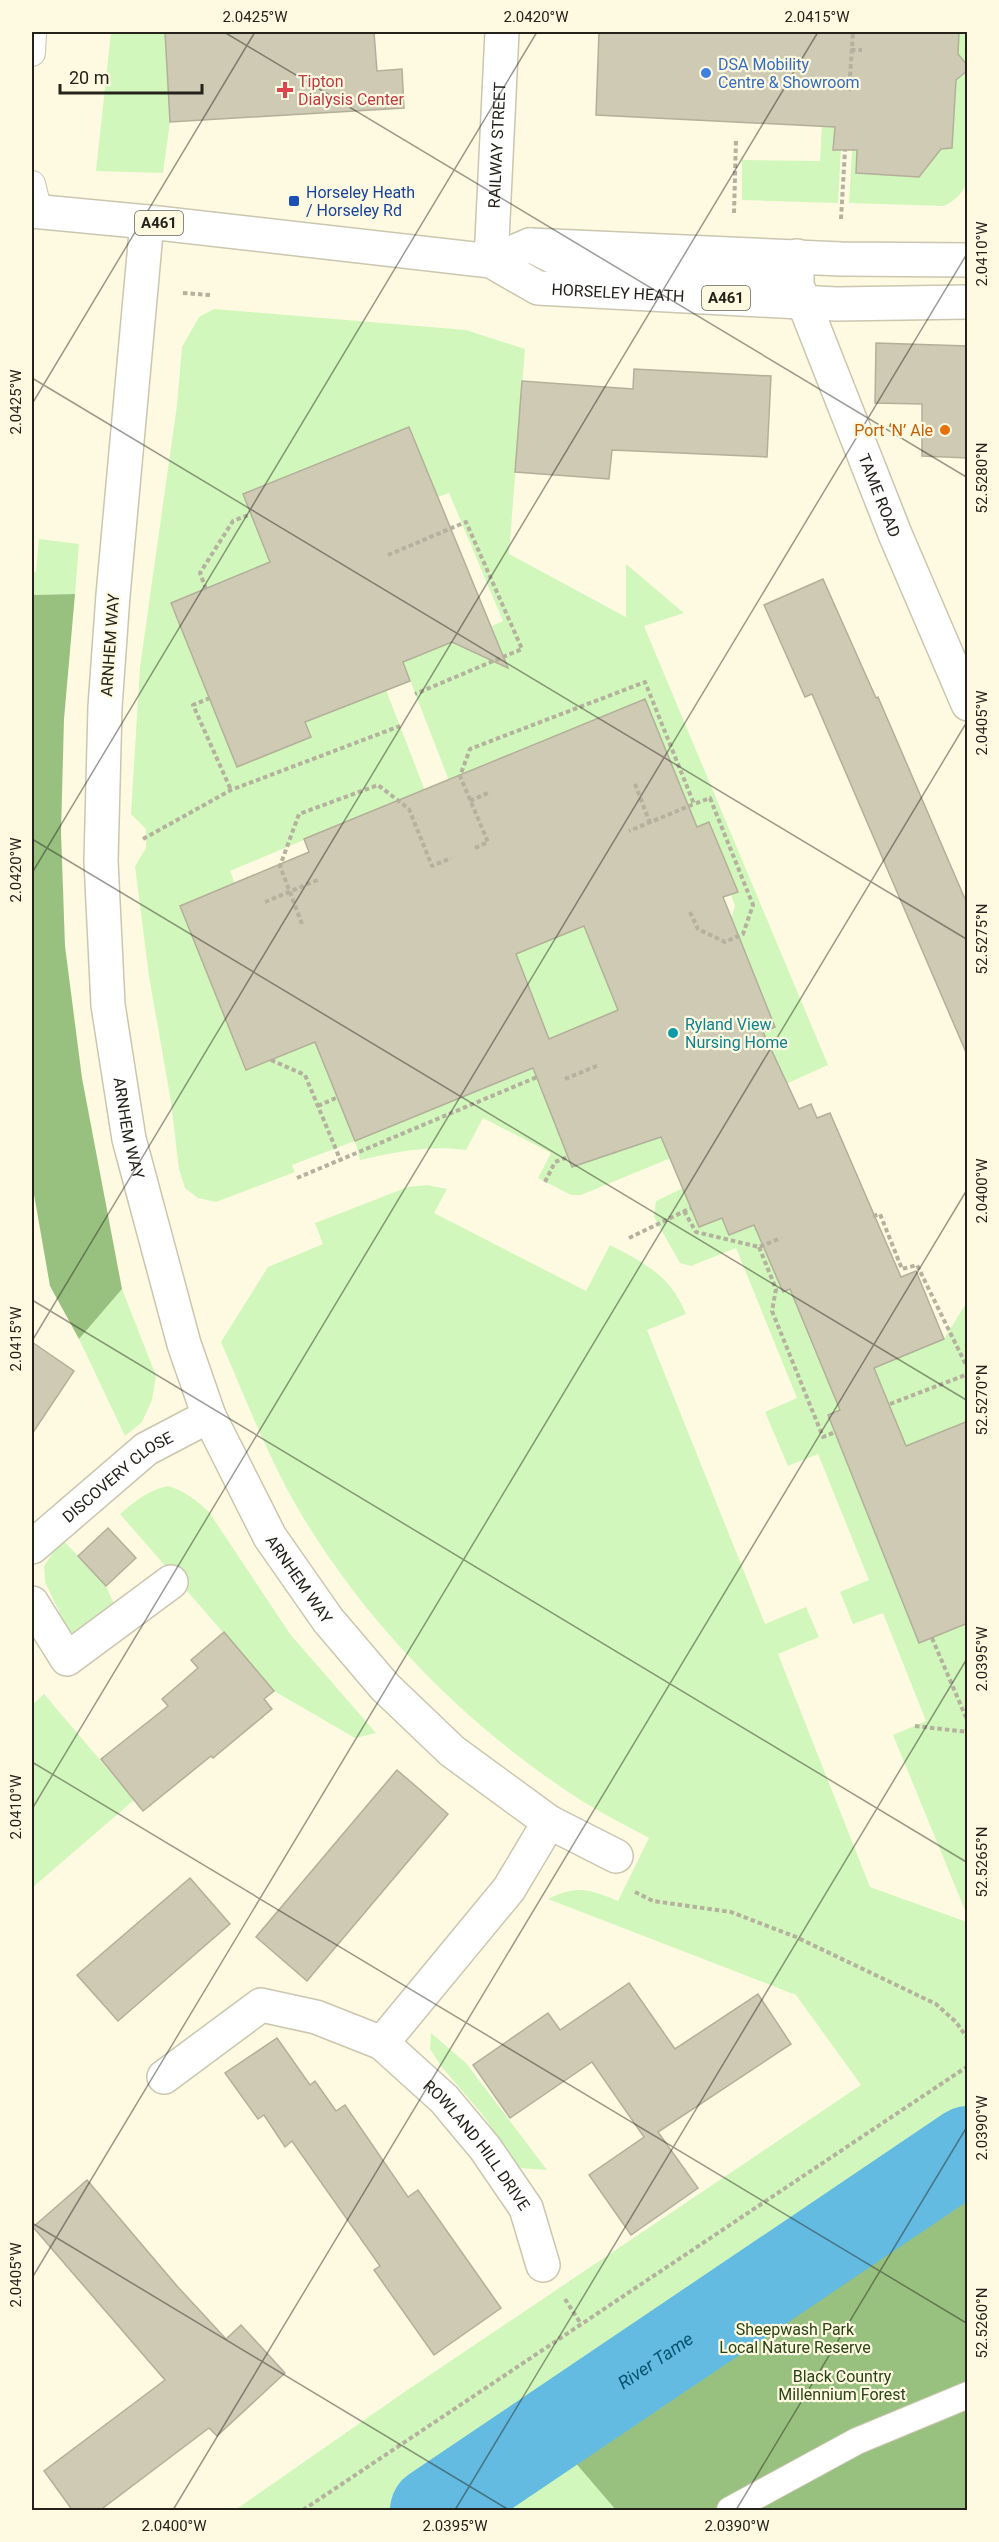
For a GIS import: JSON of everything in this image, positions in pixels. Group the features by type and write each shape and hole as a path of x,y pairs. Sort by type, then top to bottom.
{"main road":[{"name":"RAILWAY STREET","path":"491,261 502,32"},
{"name":"HORSELEY HEATH","path":"34,203 147,222 491,261 538,288 799,281 968,260"},
{"name":"ARNHEM WAY","path":"147,222 105,707 101,861 108,1005 129,1139 184,1344 209,1416 270,1537 328,1620 385,1687 452,1750 549,1822 616,1856"},
{"name":"HORSELEY HEATH","path":"491,261 531,244 968,302"},
{"name":"TAME ROAD","path":"799,281 895,534 968,704"},
{"name":"DISCOVERY CLOSE","path":"32,1547 146,1449 209,1416"},
{"path":"32,1603 67,1659 171,1582"},
{"path":"382,2043 509,1889 549,1822"},
{"name":"ROWLAND HILL DRIVE","path":"164,2077 261,2005 316,2017 382,2043 444,2099 485,2148 526,2208 543,2265"}],"lane":[{"path":"32,53 33,32"},
{"path":"730,2511 857,2441 968,2395"}],"path":[{"path":"849,92 853,32"},
{"path":"851,50 862,50"},
{"path":"733,222 736,139"},
{"path":"841,222 845,150"},
{"path":"206,589 200,573 233,521 250,514"},
{"path":"388,555 466,522 522,649 415,694"},
{"path":"475,848 488,842 460,776 470,749 645,682 694,804"},
{"path":"210,698 193,705 231,790"},
{"path":"136,843 231,790 400,726"},
{"path":"635,784 650,823"},
{"path":"302,924 280,866 299,814 378,785 409,810 432,866 451,858"},
{"path":"470,801 490,792"},
{"path":"629,831 710,798 753,905 744,934 725,942 698,928 690,912"},
{"path":"265,902 320,879"},
{"path":"272,1060 305,1075 340,1159"},
{"path":"565,1079 599,1065"},
{"path":"297,1178 537,1077"},
{"path":"318,1106 338,1097"},
{"path":"545,1182 555,1162 568,1157"},
{"path":"628,1238 691,1208"},
{"path":"684,1211 696,1233 759,1247 780,1238"},
{"path":"873,1216 880,1214 902,1269 917,1265 968,1371 890,1404"},
{"path":"759,1247 776,1289 772,1311 823,1437 834,1432"},
{"path":"932,1638 968,1722"},
{"path":"915,1726 968,1732"},
{"path":"616,1856 629,1889 654,1901 731,1912 796,1937 936,2004 956,2022 968,2039"},
{"path":"303,2511 968,2066"}],"green space":[{"path":"111,32 165,32 170,122 163,173 96,171"},
{"path":"816,32 848,32 843,92 836,98 833,149 841,150 838,203 742,200 742,160 820,161 822,125 811,125"},
{"path":"959,32 967,32 968,180 964,189 956,199 944,206 849,203 852,150 857,151 856,173 919,177 927,168 926,157 934,149 944,149 952,140"},
{"path":"214,309 466,330 525,349 509,554 626,617 626,564 684,613 644,626 828,1065 777,1088 587,1135 516,954 584,926 618,1010 611,1093 775,1026 747,957 691,980 731,919 735,906 731,895 738,892 710,822 697,827 645,699 480,766 490,792 507,930 403,662 462,638 467,649 479,655 492,650 496,637 492,626 503,621 449,493 438,497 409,427 243,494 271,565 245,573 171,604 237,767 311,737 298,706 386,690 463,889 377,809 230,871 235,884 180,906 246,1069 320,1040 355,1140 523,1072 473,912 572,1167 696,1125 705,1144 581,1195 571,1195 538,1178 551,1153 483,1118 466,1150 426,1149 360,1160 355,1141 292,1165 295,1172 216,1202 198,1198 185,1188 179,1169 171,1102 149,976 135,866 146,848 146,829 131,814 140,667 177,405 182,347 199,317"},
{"path":"39,539 79,544 75,594 32,595 32,572 36,572"},
{"path":"75,594 64,719 61,832 65,946 82,1078 122,1289 79,1339 50,1286 32,1183 32,595"},
{"name":"Sheepwash Park Local Nature Reserve","path":"427,1185 447,1189 434,1213 586,1291 610,1245 656,1272 672,1289 686,1314 647,1330 765,1624 806,1607 819,1637 778,1654 870,1887 967,1922 967,2510 235,2510 403,2393 861,2085 796,1995 548,1899 567,1892 583,1890 618,1901 649,1838 582,1801 540,1772 459,1707 387,1632 354,1592 297,1507 276,1467 221,1342 268,1267 323,1244 315,1223 408,1187"},
{"path":"683,1188 699,1227 722,1218 730,1235 773,1218 766,1252 782,1292 800,1285 802,1318 830,1386 861,1402 828,1415 919,1642 967,1623 967,1915 893,1735 926,1721 883,1613 853,1624 840,1592 869,1580 818,1454 788,1466 765,1412 797,1398 736,1248 691,1266 680,1263 654,1217 656,1201"},
{"path":"122,1289 156,1376 152,1400 142,1422 125,1436 79,1339"},
{"path":"967,1302 967,1421 880,1457 861,1430 894,1416 874,1368 944,1339"},
{"path":"168,1486 190,1496 209,1512 290,1634 376,1733 355,1738 274,1691 120,1514 148,1493"},
{"path":"62,1539 106,1586 114,1604 78,1635 68,1630 45,1582 44,1566"},
{"path":"44,1694 134,1800 32,1888 32,1705"},
{"path":"431,2033 466,2063 547,2170 519,2168 482,2114 441,2066 430,2049"},
{"name":"Black Country Millennium Forest","path":"967,2150 967,2510 616,2510 549,2432"}],"building":[{"name":"Tipton Dialysis Center","path":"165,32 374,32 377,71 402,69 404,108 170,122"},
{"path":"599,32 959,32 958,54 968,66 968,70 956,80 952,148 941,149 919,177 856,173 857,150 833,150 835,127 596,115"},
{"name":"Port ‘N’ Ale","path":"876,343 968,346 968,458 922,456 922,404 875,403"},
{"path":"634,369 771,376 767,457 612,450 609,479 515,472 522,381 633,389"},
{"path":"409,427 508,668 452,642 403,662 410,681 305,722 311,737 237,767 171,603 270,562 243,494"},
{"path":"823,579 876,698 878,697 968,906 968,1057 812,694 805,697 764,605"},
{"name":"Ryland View Nursing Home","path":"645,699 697,827 709,822 738,892 723,897 775,1027 763,1032 799,1109 811,1104 817,1118 830,1113 901,1277 916,1271 944,1339 874,1368 906,1446 968,1421 968,1623 919,1643 828,1415 840,1410 790,1289 783,1292 754,1225 729,1235 722,1218 699,1227 661,1137 572,1167 533,1068 355,1141 315,1042 246,1070 180,906 309,852 304,839","holes":["584,926 618,1010 549,1039 516,954"]},
{"path":"32,1342 74,1371 32,1434"},
{"path":"108,1528 136,1558 106,1586 78,1556"},
{"path":"224,1632 274,1691 264,1699 272,1709 213,1758 211,1756 143,1811 101,1759 168,1706 162,1699 198,1668 191,1660"},
{"path":"397,1770 448,1814 307,1981 256,1937"},
{"path":"190,1878 230,1924 118,2021 77,1975"},
{"path":"629,1983 675,2049 758,1994 791,2044 658,2132 698,2188 631,2235 589,2175 644,2137 592,2062 510,2118 473,2065 548,2013 560,2030"},
{"path":"277,2038 310,2085 315,2081 336,2111 345,2105 408,2197 418,2190 501,2308 434,2355 374,2270 380,2266 292,2141 285,2147 264,2115 258,2119 225,2073"},
{"path":"87,2180 177,2286 226,2339 241,2325 285,2373 217,2436 209,2428 99,2511 73,2511 44,2471 165,2380 33,2227"}],"waterway":[{"name":"River Tame","path":"433,2510 968,2149"}],"place":[{"name":"DSA Mobility Centre & Showroom","path":"706,73"},
{"name":"Tipton Dialysis Center","path":"285,90"},
{"name":"Horseley Heath / Horseley Rd","path":"294,201"},
{"name":"Port ‘N’ Ale","path":"945,430"},
{"name":"Ryland View Nursing Home","path":"673,1033"}]}
